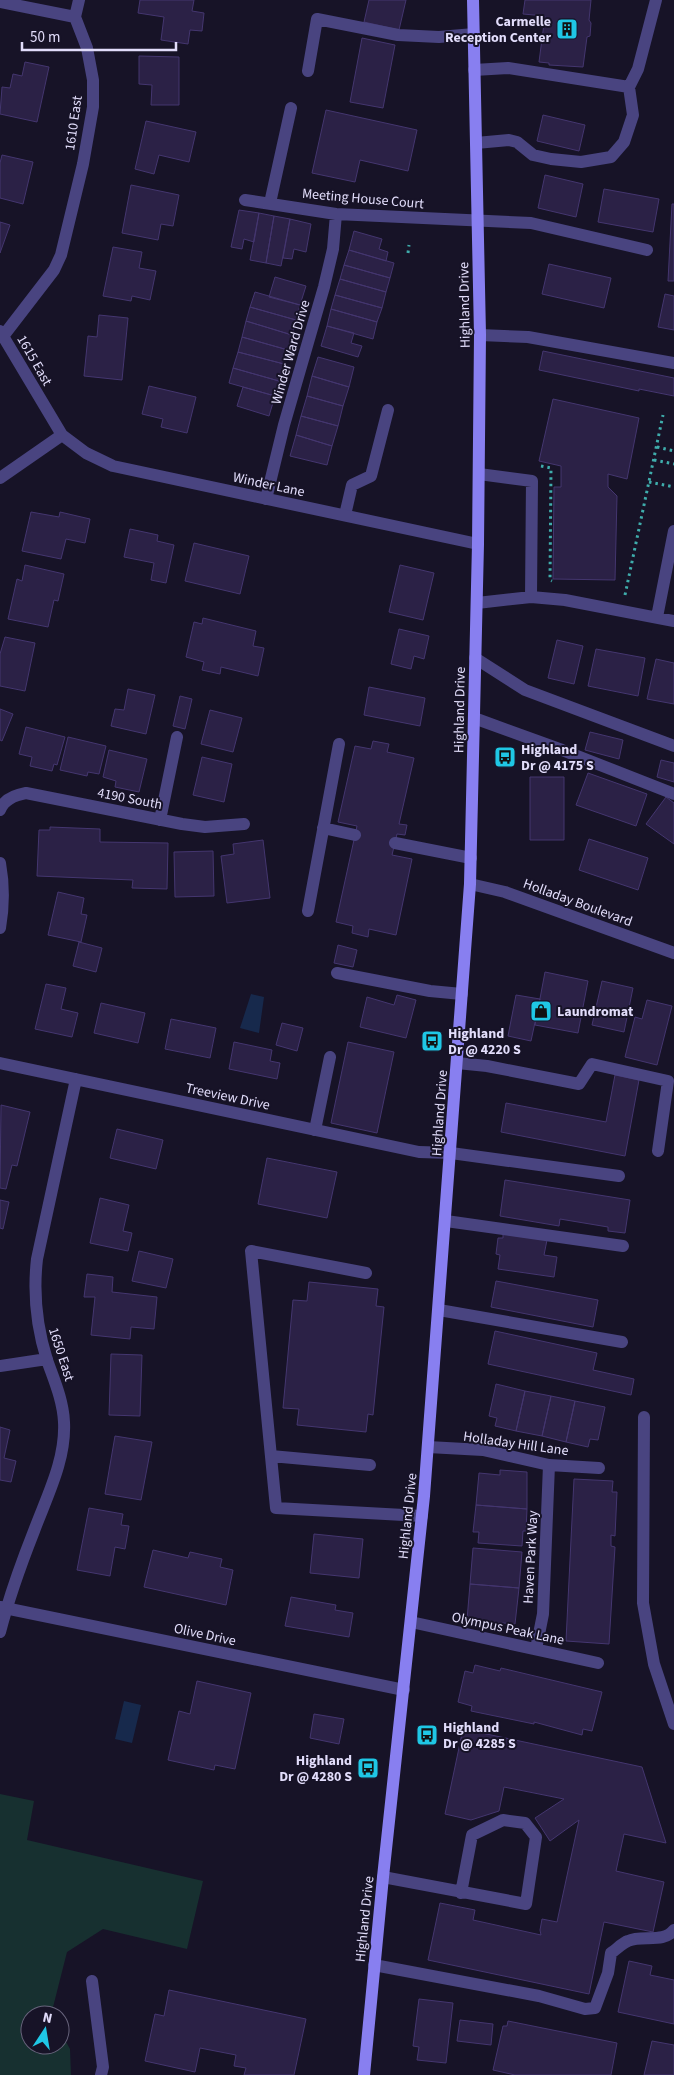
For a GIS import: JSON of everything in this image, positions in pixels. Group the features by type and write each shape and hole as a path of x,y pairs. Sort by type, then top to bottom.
{"main road":[{"name":"Highland Drive","path":"364,2075 422,1516 458,1063 470,884 477,603 480,335 473,0"}],"street":[{"path":"0,2 75,17 79,0"},
{"path":"476,143 509,140 516,142 533,155 551,159 581,162 611,157 624,142 633,115 629,87 638,69 656,0"},
{"name":"1610 East","path":"75,17 87,48 93,80 93,107 82,164"},
{"path":"308,72 317,19 398,35 439,37 474,34"},
{"path":"474,70 508,68 629,87"},
{"path":"270,203 291,108"},
{"name":"1615 East","path":"62,435 2,333 54,270 61,255 82,164"},
{"name":"Meeting House Court","path":"246,200 336,214 531,223 647,250"},
{"name":"Winder Ward Drive","path":"266,498 284,425 324,287 333,249 336,214"},
{"path":"480,335 528,337 674,363"},
{"path":"345,516 352,485 371,476 388,410"},
{"path":"0,478 62,435"},
{"name":"Winder Lane","path":"62,435 86,453 113,466 478,544"},
{"path":"479,474 532,481 531,596"},
{"path":"656,617 674,530"},
{"path":"477,603 531,596 565,600 674,621"},
{"path":"475,658 525,690 674,746"},
{"path":"474,718 674,794"},
{"path":"160,820 177,737"},
{"path":"308,911 339,744"},
{"name":"4190 South","path":"0,810 1,806 11,797 26,793 160,820 205,827 244,824"},
{"path":"322,828 355,835"},
{"path":"395,842 471,858"},
{"path":"0,863 4,881 0,928"},
{"name":"Holladay Boulevard","path":"470,884 505,892 674,953"},
{"path":"337,972 430,991 462,994"},
{"path":"315,1130 330,1057"},
{"name":"Treeview Drive","path":"0,1063 419,1152 451,1153 619,1176"},
{"path":"458,1063 487,1066 579,1084 592,1064 668,1081 658,1151"},
{"name":"1650 East","path":"0,1632 3,1607 56,1474 62,1451 64,1422 60,1394 38,1328 34,1306 34,1288 36,1259 76,1079"},
{"path":"446,1221 623,1246"},
{"path":"366,1272 251,1251 276,1508 422,1516"},
{"path":"439,1310 622,1342"},
{"path":"0,1366 47,1359"},
{"path":"644,1417 643,1603 654,1664 674,1724"},
{"name":"Holladay Hill Lane","path":"428,1447 483,1450 549,1465 599,1468"},
{"path":"271,1456 370,1465"},
{"name":"Haven Park Way","path":"536,1650 543,1614 549,1465"},
{"name":"Olive Drive","path":"3,1607 404,1690"},
{"name":"Olympus Peak Lane","path":"411,1622 598,1663"},
{"path":"383,1878 461,1893 526,1904 536,1837 524,1823 503,1820 472,1835 461,1893"},
{"path":"374,1965 539,1996 585,2008 595,2008 608,1973 611,1953 628,1941 659,1938 673,1934"},
{"path":"92,1981 103,2067 101,2075"}],"path":[{"path":"408,253 409,245"},
{"path":"619,597 624,597 626,593 663,415"},
{"path":"656,447 674,451"},
{"path":"654,460 674,464"},
{"path":"534,465 551,468 550,580 559,582"},
{"path":"649,482 674,488"}],"green space":[{"path":"0,1794 34,1801 27,1840 203,1881 187,1949 103,1929 67,1952 54,2005 20,2005 20,2055 70,2055 70,2049 71,2075 0,2075"}],"water":[{"path":"251,994 264,997 259,1033 240,1028"},
{"path":"124,1701 141,1705 132,1743 115,1739"}],"building":[{"path":"140,0 194,0 192,11 204,13 202,31 190,30 188,44 161,40 164,17 138,13"},
{"path":"369,0 406,0 399,30 364,22"},
{"name":"Carmelle Reception Center","path":"525,0 591,0 590,36 587,37 583,67 549,65 549,63 539,62 545,16 523,14"},
{"path":"362,38 395,45 383,108 350,102"},
{"path":"139,56 179,57 179,105 151,105 152,85 139,84"},
{"path":"25,62 49,67 37,122 0,114 2,87 10,88 13,74 22,76"},
{"path":"326,110 417,130 408,171 360,160 355,182 312,173"},
{"path":"543,115 585,125 579,151 537,141"},
{"path":"146,121 196,132 189,162 159,155 154,174 135,169"},
{"path":"2,155 33,162 23,204 0,198 0,163"},
{"path":"545,175 583,184 576,217 538,208"},
{"path":"131,185 179,195 173,226 161,224 158,240 122,233"},
{"path":"604,189 659,199 653,232 598,222"},
{"path":"672,204 674,204 674,281 668,281"},
{"path":"239,210 259,213 254,242 244,239 242,249 231,247"},
{"path":"259,213 274,216 266,263 250,260"},
{"path":"274,216 290,219 281,266 266,263"},
{"path":"290,219 311,224 306,252 294,249 292,259 283,258"},
{"path":"0,222 10,225 0,253"},
{"path":"354,231 382,239 379,249 388,252 386,261 349,250"},
{"path":"113,247 142,252 139,268 156,271 150,300 132,296 131,301 103,296"},
{"path":"349,250 394,263 390,278 344,265"},
{"path":"549,264 611,278 604,308 542,294"},
{"path":"344,265 390,278 386,292 340,279"},
{"path":"275,277 306,286 300,305 269,297"},
{"path":"340,279 386,292 382,308 335,295"},
{"path":"255,292 300,305 296,320 250,307"},
{"path":"665,294 674,296 674,330 658,327"},
{"path":"335,295 382,308 377,322 331,309"},
{"path":"250,307 296,320 292,335 246,321"},
{"path":"331,309 377,322 373,339 327,326"},
{"path":"99,315 128,318 122,380 84,376 88,336 97,337"},
{"path":"246,321 292,335 288,350 242,337"},
{"path":"327,326 354,333 351,343 362,346 358,357 321,346"},
{"path":"242,337 288,350 284,364 238,352"},
{"path":"543,351 674,378 674,396 639,389 639,391 539,370"},
{"path":"238,352 284,364 279,381 233,368"},
{"path":"318,357 354,367 349,387 312,376"},
{"path":"233,368 279,381 275,396 229,383"},
{"path":"312,376 349,387 343,406 307,396"},
{"path":"149,386 196,397 187,433 161,427 163,419 142,414"},
{"path":"243,387 275,396 269,416 237,406"},
{"path":"307,396 343,406 338,426 301,416"},
{"path":"553,399 639,418 627,479 608,474 608,487 617,496 615,580 553,579 554,487 561,487 561,466 539,461"},
{"path":"301,416 338,426 332,446 296,435"},
{"path":"296,435 332,446 327,465 290,456"},
{"path":"31,512 59,517 60,512 90,519 85,543 66,539 61,559 22,551"},
{"path":"130,529 158,535 157,541 174,545 166,583 151,580 154,563 124,557"},
{"path":"194,543 249,556 240,594 185,581"},
{"path":"25,565 64,574 58,601 54,600 48,627 8,619 17,579 22,581"},
{"path":"400,565 434,573 423,620 389,612"},
{"path":"203,618 256,631 253,646 264,648 258,676 221,667 220,674 202,670 204,662 186,657 194,622 202,624"},
{"path":"399,629 429,636 424,659 414,656 411,669 391,664"},
{"path":"5,637 35,643 25,691 0,686 0,654"},
{"path":"557,640 583,646 574,684 548,678"},
{"path":"596,649 645,658 638,696 588,686"},
{"path":"656,659 674,663 674,704 647,699"},
{"path":"369,687 425,698 420,726 364,715"},
{"path":"128,689 155,695 146,734 111,726 115,709 124,710"},
{"path":"180,696 192,699 185,729 173,726"},
{"path":"0,709 13,714 2,741 0,740"},
{"path":"210,710 242,718 233,752 201,744"},
{"path":"26,727 65,737 57,765 54,764 52,771 30,766 32,757 19,754"},
{"path":"590,732 623,740 619,759 585,750"},
{"path":"68,737 106,746 99,774 88,772 87,776 60,770"},
{"path":"373,741 389,744 387,752 414,758 399,824 407,825 405,835 397,834 392,855 412,859 396,935 369,929 368,937 352,933 353,926 336,922 357,826 338,822 355,746 371,749"},
{"path":"109,750 147,759 139,792 115,787 116,781 103,777"},
{"path":"202,757 232,764 224,802 193,795"},
{"path":"661,760 674,763 674,782 657,777"},
{"path":"588,773 647,794 636,826 576,805"},
{"path":"530,777 564,777 564,840 530,840"},
{"path":"666,797 674,803 674,844 646,824"},
{"path":"50,827 100,829 100,842 168,843 167,889 132,888 133,880 37,876 39,830 50,830"},
{"path":"589,839 648,858 638,890 579,870"},
{"path":"263,840 270,898 227,903 221,856 234,854 233,844"},
{"path":"213,851 214,896 175,897 174,852"},
{"path":"58,892 84,898 81,914 87,915 81,942 48,935"},
{"path":"79,942 102,948 96,972 73,966"},
{"path":"338,945 357,950 353,967 334,963"},
{"path":"545,972 588,981 578,1033 535,1025"},
{"path":"602,981 633,988 624,1032 592,1025"},
{"path":"46,984 66,988 61,1009 78,1013 72,1037 35,1029"},
{"path":"397,995 416,1000 406,1038 360,1027 367,997 394,1005"},
{"path":"516,995 540,999 531,1041 508,1036"},
{"path":"647,1000 672,1006 657,1065 625,1057 635,1017 642,1019"},
{"path":"101,1003 145,1013 138,1043 94,1033"},
{"path":"171,1019 216,1028 210,1058 165,1049"},
{"path":"282,1023 303,1028 297,1051 276,1045"},
{"path":"234,1042 272,1050 270,1061 280,1063 277,1079 229,1069"},
{"path":"348,1042 394,1052 377,1133 331,1123"},
{"path":"615,1075 639,1080 625,1156 501,1132 506,1103 606,1122"},
{"path":"1,1105 30,1112 17,1166 12,1165 6,1189 0,1188"},
{"path":"117,1129 163,1140 156,1169 110,1158"},
{"path":"267,1158 337,1172 327,1218 258,1204"},
{"path":"505,1180 630,1200 625,1233 608,1231 608,1227 560,1219 559,1226 500,1216"},
{"path":"100,1198 129,1205 123,1231 132,1233 128,1251 90,1243"},
{"path":"0,1200 9,1202 3,1229 0,1228"},
{"path":"503,1234 547,1240 544,1255 557,1257 554,1277 498,1269 500,1255 496,1254 498,1238 503,1238"},
{"path":"139,1251 173,1259 166,1288 132,1281"},
{"path":"87,1274 113,1277 112,1292 157,1297 154,1329 131,1327 130,1339 91,1335 95,1297 84,1297"},
{"path":"496,1281 598,1300 593,1327 491,1307"},
{"path":"309,1282 378,1289 376,1306 384,1307 373,1415 368,1414 366,1432 297,1425 299,1409 283,1408 293,1300 307,1301"},
{"path":"495,1331 597,1353 593,1370 634,1379 631,1395 488,1364"},
{"path":"111,1354 142,1355 140,1416 109,1415"},
{"path":"496,1384 525,1391 516,1431 495,1426 497,1418 489,1416"},
{"path":"525,1391 551,1396 542,1436 516,1431"},
{"path":"551,1396 575,1401 566,1442 542,1436"},
{"path":"575,1401 605,1407 598,1440 590,1439 588,1447 566,1442"},
{"path":"0,1427 10,1430 4,1458 16,1461 11,1482 0,1480"},
{"path":"115,1436 152,1442 141,1500 105,1494"},
{"path":"500,1470 527,1472 527,1509 476,1505 479,1473 500,1475"},
{"path":"574,1479 613,1481 612,1492 617,1492 615,1536 611,1535 611,1546 615,1547 609,1644 566,1641"},
{"path":"476,1505 527,1509 526,1531 523,1531 522,1546 478,1543 479,1532 473,1532"},
{"path":"89,1508 123,1514 121,1525 129,1526 125,1549 115,1547 110,1576 77,1570"},
{"path":"314,1534 363,1539 359,1578 310,1573"},
{"path":"473,1548 522,1552 519,1588 470,1584"},
{"path":"153,1550 188,1558 190,1552 222,1559 220,1567 233,1570 226,1605 144,1587"},
{"path":"470,1584 519,1588 515,1624 467,1620"},
{"path":"291,1597 336,1605 335,1610 353,1613 349,1637 285,1626"},
{"path":"475,1665 500,1671 501,1668 602,1692 592,1731 583,1729 582,1735 534,1722 534,1724 471,1711 472,1706 458,1702 465,1671 473,1673"},
{"path":"197,1681 251,1693 235,1769 215,1765 214,1770 168,1760 179,1711 190,1714"},
{"path":"314,1714 344,1719 339,1744 310,1738"},
{"path":"463,1729 642,1767 666,1843 624,1834 616,1871 664,1882 653,1932 604,1922 589,1994 428,1960 440,1903 475,1910 473,1920 541,1935 542,1919 557,1922 579,1820 550,1841 535,1818 564,1799 504,1787 499,1811 471,1820 445,1814"},
{"path":"629,1961 652,1966 650,1975 674,1980 674,2024 618,2012"},
{"path":"169,1990 306,2019 294,2075 244,2075 246,2068 234,2066 236,2055 200,2048 195,2072 145,2061 155,2014 164,2016"},
{"path":"419,1999 453,2003 446,2063 417,2060 419,2047 413,2046"},
{"path":"460,2020 493,2024 491,2045 457,2041"},
{"path":"508,2021 617,2043 611,2075 515,2075 493,2070 503,2026 507,2026"},
{"path":"652,2041 674,2045 674,2075 644,2075"}],"place":[{"name":"Carmelle Reception Center","path":"567,29"},
{"name":"Highland Dr @ 4175 S","path":"505,757"},
{"name":"Laundromat","path":"541,1011"},
{"name":"Highland Dr @ 4220 S","path":"432,1041"},
{"name":"Highland Dr @ 4285 S","path":"427,1735"},
{"name":"Highland Dr @ 4280 S","path":"368,1768"}]}
